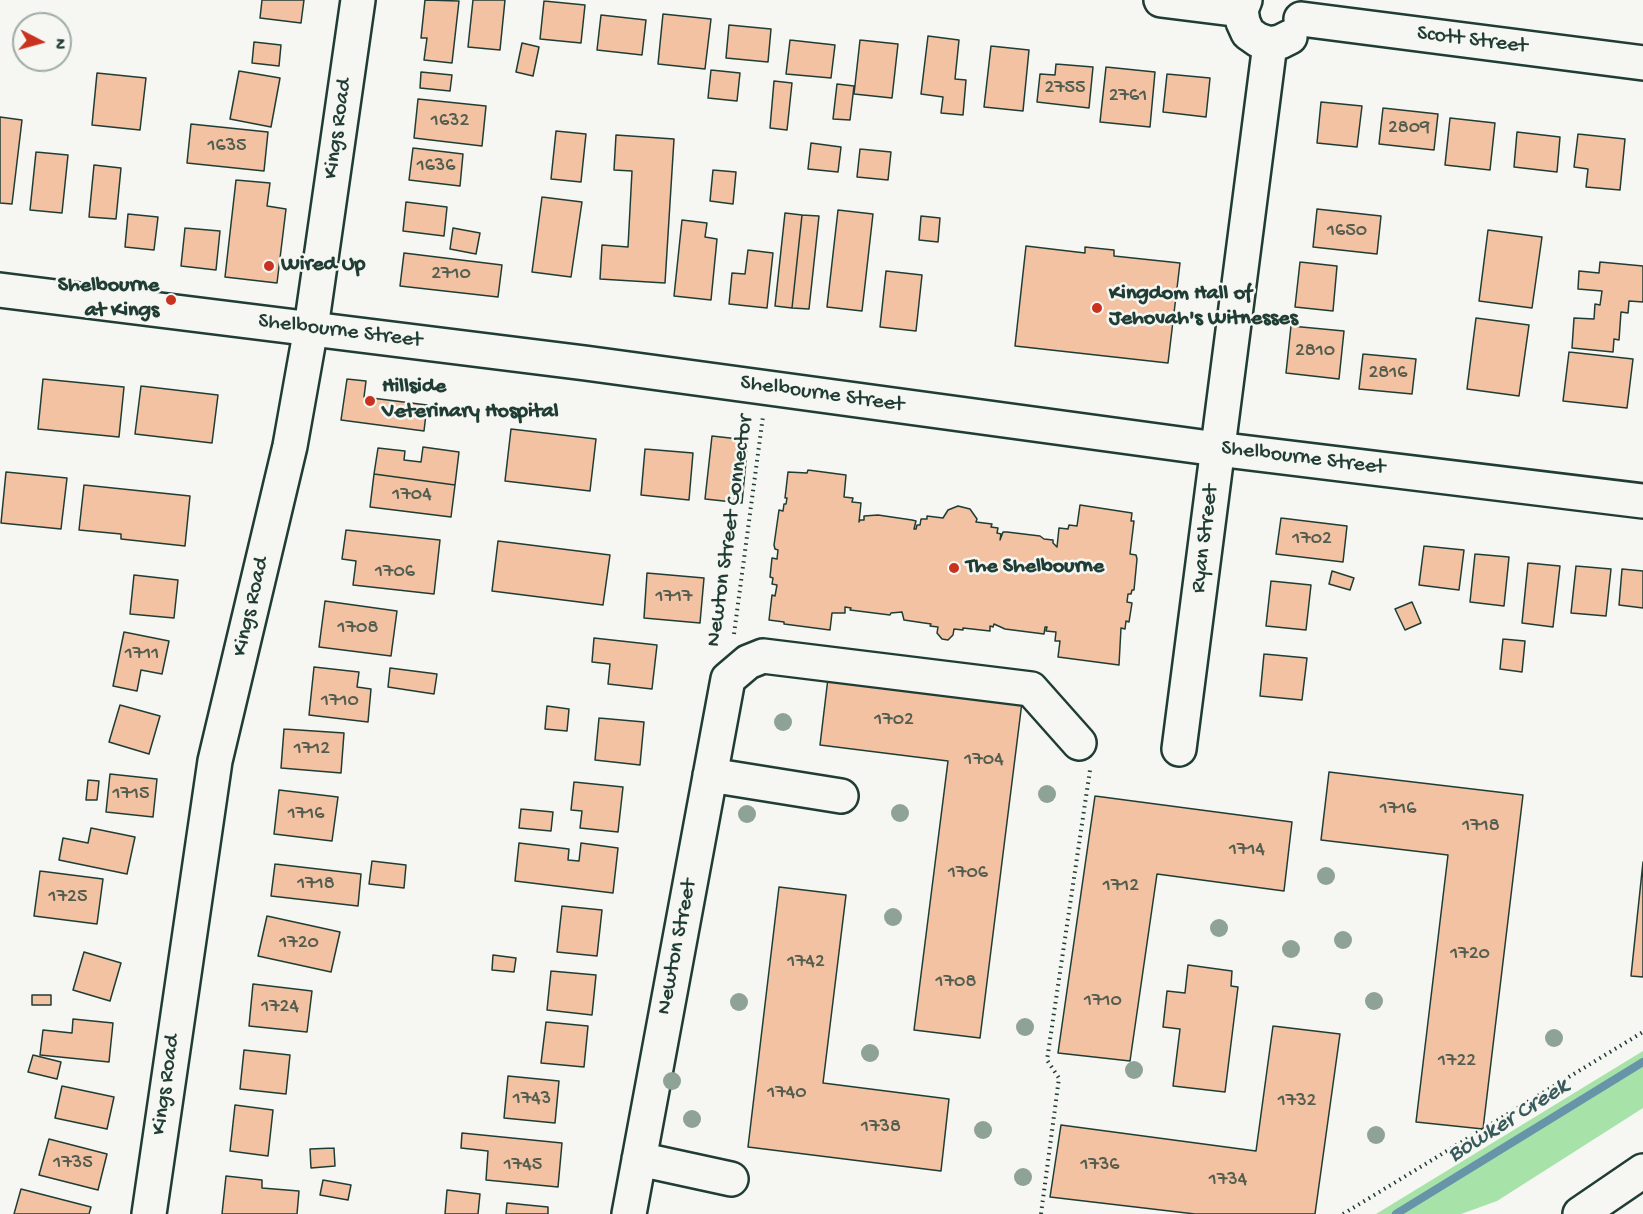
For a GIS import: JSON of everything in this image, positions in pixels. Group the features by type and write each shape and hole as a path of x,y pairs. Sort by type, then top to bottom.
{"street":[{"name":"Kings Road","path":"149,1214 215,761 290,446 311,328 358,0"},
{"path":"1161,0 1243,5 1243,22 1248,33 1270,44 1290,37 1297,29 1299,10"},
{"name":"Scott Street","path":"1299,10 1643,63"},
{"name":"Ryan Street","path":"1179,749 1270,44"},
{"name":"Shelbourne Street","path":"0,290 767,387 1217,449 1643,501"},
{"path":"728,680 748,662 764,656 1031,689 1085,751"},
{"name":"Newton Street","path":"628,1214 728,680"},
{"path":"710,775 841,796"},
{"path":"639,1159 730,1179"},
{"path":"1580,1214 1643,1171"}],"path":[{"name":"Newton Street Connector","path":"728,680 767,387"},
{"path":"1041,1214 1059,1078 1047,1060 1085,751"},
{"path":"1343,1214 1643,1032"}],"green space":[{"path":"1643,1051 1643,1108 1497,1201 1461,1214 1376,1214"}],"building":[{"path":"262,0 304,0 301,23 260,18"},
{"path":"425,0 459,1 452,63 424,60 427,38 421,38"},
{"path":"473,0 505,0 500,50 468,47"},
{"path":"544,1 585,5 581,43 540,39"},
{"path":"663,14 711,19 705,69 658,64"},
{"path":"601,15 646,20 642,55 597,50"},
{"path":"729,25 771,29 768,62 726,58"},
{"path":"928,36 959,40 955,79 966,80 963,115 941,113 943,97 921,94"},
{"path":"790,40 835,45 831,78 786,74"},
{"path":"860,40 898,44 892,98 854,94"},
{"path":"254,42 281,45 279,66 252,63"},
{"path":"522,43 539,47 533,76 516,72"},
{"path":"991,46 1029,50 1023,111 984,107"},
{"path":"1056,64 1093,67 1089,108 1037,102 1040,74 1055,75"},
{"path":"1106,67 1155,72 1150,127 1100,122"},
{"path":"711,70 740,73 737,101 708,98"},
{"path":"239,71 280,78 271,127 230,119"},
{"path":"421,72 452,75 450,91 420,88"},
{"path":"97,73 146,78 140,130 92,125"},
{"path":"1167,74 1210,78 1206,117 1163,112"},
{"path":"774,81 792,83 787,130 770,128"},
{"path":"837,84 854,86 850,120 833,119"},
{"path":"418,99 486,106 482,146 414,138"},
{"path":"1321,102 1362,106 1357,147 1317,143"},
{"path":"1383,108 1438,114 1434,150 1379,144"},
{"path":"0,117 22,120 12,204 0,203"},
{"path":"1450,118 1495,123 1490,170 1445,165"},
{"path":"191,124 268,132 264,171 187,163"},
{"path":"556,131 586,134 581,182 551,179"},
{"path":"1517,132 1560,137 1557,172 1514,167"},
{"path":"1578,134 1625,139 1620,190 1586,187 1588,169 1574,167"},
{"path":"616,135 674,139 665,283 600,279 602,245 628,247 632,171 614,170"},
{"path":"811,143 841,147 838,172 808,169"},
{"path":"413,148 463,154 460,186 409,180"},
{"path":"860,149 891,152 888,180 857,177"},
{"path":"36,152 68,155 62,213 30,210"},
{"path":"94,165 121,168 116,219 89,217"},
{"path":"713,170 736,172 733,204 710,201"},
{"path":"236,180 270,183 267,206 286,209 277,283 225,277"},
{"path":"542,197 582,202 571,277 532,272"},
{"path":"406,202 447,207 444,236 403,231"},
{"path":"1317,209 1381,216 1377,254 1313,247"},
{"path":"838,210 873,214 862,311 827,307"},
{"path":"785,213 802,215 792,308 775,306"},
{"path":"128,214 158,217 154,250 125,247"},
{"path":"802,215 819,216 809,309 792,308"},
{"path":"921,216 940,218 938,242 919,240"},
{"path":"682,220 707,223 705,237 717,239 711,300 674,296"},
{"path":"185,228 220,231 216,270 181,266"},
{"path":"453,228 480,233 476,254 450,249"},
{"path":"1488,230 1542,237 1532,308 1479,301"},
{"name":"Kingdom Hall of Jehovah's Witnesses","path":"1026,246 1085,253 1085,247 1114,250 1114,256 1180,263 1168,363 1015,346"},
{"path":"748,250 773,253 767,308 729,304 732,273 745,274"},
{"path":"404,253 502,265 498,297 400,286"},
{"path":"1300,262 1337,266 1333,311 1295,307"},
{"path":"1600,262 1643,266 1643,302 1629,301 1628,313 1621,312 1619,340 1614,339 1613,352 1572,348 1574,318 1594,319 1595,304 1600,305 1602,291 1578,289 1579,271 1599,273"},
{"path":"886,271 922,275 916,331 880,327"},
{"path":"1476,318 1529,325 1519,396 1467,389"},
{"path":"1291,326 1344,331 1339,379 1286,373"},
{"path":"1569,352 1633,359 1627,408 1563,401"},
{"path":"1363,354 1416,359 1412,394 1359,389"},
{"path":"43,379 124,387 119,437 38,429"},
{"name":"Hillside Veterinary Hospital","path":"347,379 366,381 364,397 427,405 424,431 341,420"},
{"path":"141,386 218,395 212,443 135,434"},
{"path":"511,429 596,439 590,491 505,481"},
{"path":"712,436 748,440 742,503 705,499"},
{"path":"423,447 459,452 455,485 374,474 378,448 405,451 404,460 421,462"},
{"path":"645,449 693,453 689,500 641,495"},
{"name":"The Shelbourne","path":"808,470 846,475 844,497 853,498 852,502 861,503 859,522 864,520 864,516 878,515 916,521 914,529 916,529 921,519 927,519 927,516 943,518 948,510 958,506 970,509 977,519 976,522 992,524 991,527 998,528 997,533 1001,534 1000,540 1003,532 1040,536 1053,540 1057,547 1059,528 1068,529 1069,525 1077,526 1080,505 1132,513 1131,521 1134,521 1130,554 1136,555 1137,559 1134,590 1128,594 1127,602 1132,603 1129,622 1126,621 1125,629 1121,628 1119,665 1058,657 1060,641 1055,641 1056,632 1046,631 1047,627 1045,627 1044,634 1005,629 994,624 993,627 990,626 990,631 954,629 953,635 948,640 942,639 937,633 938,627 904,620 902,612 890,615 850,610 851,608 845,607 845,613 832,613 830,630 769,620 772,595 775,596 777,585 772,584 773,578 770,577 772,558 777,559 778,550 774,545 779,510 783,511 784,504 786,504 788,472 807,473"},
{"path":"6,472 67,478 61,529 1,523"},
{"path":"374,474 455,485 451,517 370,507"},
{"path":"84,485 190,496 185,546 121,539 121,534 79,530"},
{"path":"1281,518 1347,526 1343,562 1276,554"},
{"path":"346,530 440,540 434,594 353,585 356,561 342,559"},
{"path":"498,541 610,555 603,605 492,591"},
{"path":"1424,546 1464,550 1459,590 1419,585"},
{"path":"1475,554 1509,557 1504,606 1470,602"},
{"path":"1528,563 1560,566 1553,627 1522,623"},
{"path":"1576,566 1611,569 1606,616 1571,613"},
{"path":"1622,569 1643,571 1643,608 1619,605"},
{"path":"1332,571 1354,578 1350,590 1329,584"},
{"path":"647,573 704,578 700,623 644,618"},
{"path":"134,575 178,580 174,618 130,614"},
{"path":"1271,581 1311,585 1306,630 1266,626"},
{"path":"325,601 397,611 391,656 319,647"},
{"path":"1412,602 1421,623 1405,630 1395,609"},
{"path":"124,632 169,641 162,674 141,670 137,691 113,686"},
{"path":"594,638 657,645 652,689 608,684 610,664 592,662"},
{"path":"1503,639 1525,641 1522,672 1500,669"},
{"path":"1264,654 1307,658 1302,700 1260,696"},
{"path":"314,667 359,672 357,687 371,689 368,722 309,715"},
{"path":"390,668 437,674 434,694 388,687"},
{"path":"828,678 1022,702 980,1038 914,1030 948,761 820,745"},
{"path":"120,705 160,716 149,754 109,742"},
{"path":"547,706 569,709 567,731 545,729"},
{"path":"599,718 644,722 640,765 595,760"},
{"path":"284,729 344,733 341,773 281,768"},
{"path":"1329,772 1523,795 1483,1129 1416,1122 1448,855 1321,840"},
{"path":"110,774 157,779 153,817 106,812"},
{"path":"88,780 99,781 97,800 86,800"},
{"path":"574,782 623,787 618,832 580,828 582,811 571,810"},
{"path":"279,790 338,797 332,841 274,834"},
{"path":"1095,796 1292,822 1284,891 1157,874 1130,1061 1058,1053"},
{"path":"521,809 553,812 551,831 519,828"},
{"path":"91,828 135,837 127,874 59,860 63,838 88,843"},
{"path":"519,843 569,849 568,860 579,861 581,843 618,848 613,893 515,881"},
{"path":"372,861 406,865 404,888 369,884"},
{"path":"1643,862 1643,977 1631,976"},
{"path":"275,864 361,874 358,906 271,896"},
{"path":"40,871 103,879 97,924 34,916"},
{"path":"779,887 846,895 823,1083 949,1099 941,1171 748,1147"},
{"path":"562,906 602,910 597,956 557,952"},
{"path":"267,916 340,932 331,972 258,956"},
{"path":"84,952 121,963 110,1001 73,990"},
{"path":"493,955 516,958 514,972 492,970"},
{"path":"1188,965 1232,971 1231,986 1238,987 1225,1092 1173,1086 1180,1029 1163,1027 1167,991 1185,993"},
{"path":"551,971 596,975 592,1015 547,1010"},
{"path":"253,984 312,991 307,1032 249,1026"},
{"path":"32,995 51,995 51,1005 32,1005"},
{"path":"73,1019 113,1023 109,1062 40,1055 43,1030 72,1033"},
{"path":"546,1022 588,1026 584,1067 541,1063"},
{"path":"1273,1026 1340,1034 1315,1214 1195,1214 1050,1197 1061,1125 1256,1151"},
{"path":"244,1050 290,1055 286,1094 240,1089"},
{"path":"33,1055 61,1062 57,1079 28,1072"},
{"path":"508,1076 559,1081 555,1123 504,1118"},
{"path":"62,1086 114,1097 107,1129 55,1118"},
{"path":"235,1105 273,1110 268,1156 230,1151"},
{"path":"462,1133 562,1143 558,1187 486,1180 488,1151 461,1148"},
{"path":"49,1139 107,1154 98,1190 39,1175"},
{"path":"334,1148 335,1166 311,1168 310,1149"},
{"path":"226,1176 262,1180 262,1188 299,1191 297,1214 222,1214"},
{"path":"323,1180 351,1185 348,1200 320,1195"},
{"path":"21,1189 91,1207 89,1214 14,1214"},
{"path":"447,1190 480,1194 478,1214 445,1214"},
{"path":"507,1203 548,1207 548,1214 506,1214"}],"waterway":[{"name":"Bowker Creek","path":"1396,1214 1643,1062"}],"place":[{"name":"Wired Up","path":"269,266"},
{"name":"Shelbourne at Kings","path":"171,300"},
{"name":"Kingdom Hall of Jehovah's Witnesses","path":"1097,308"},
{"name":"Hillside Veterinary Hospital","path":"370,401"},
{"name":"The Shelbourne","path":"954,568"}]}
